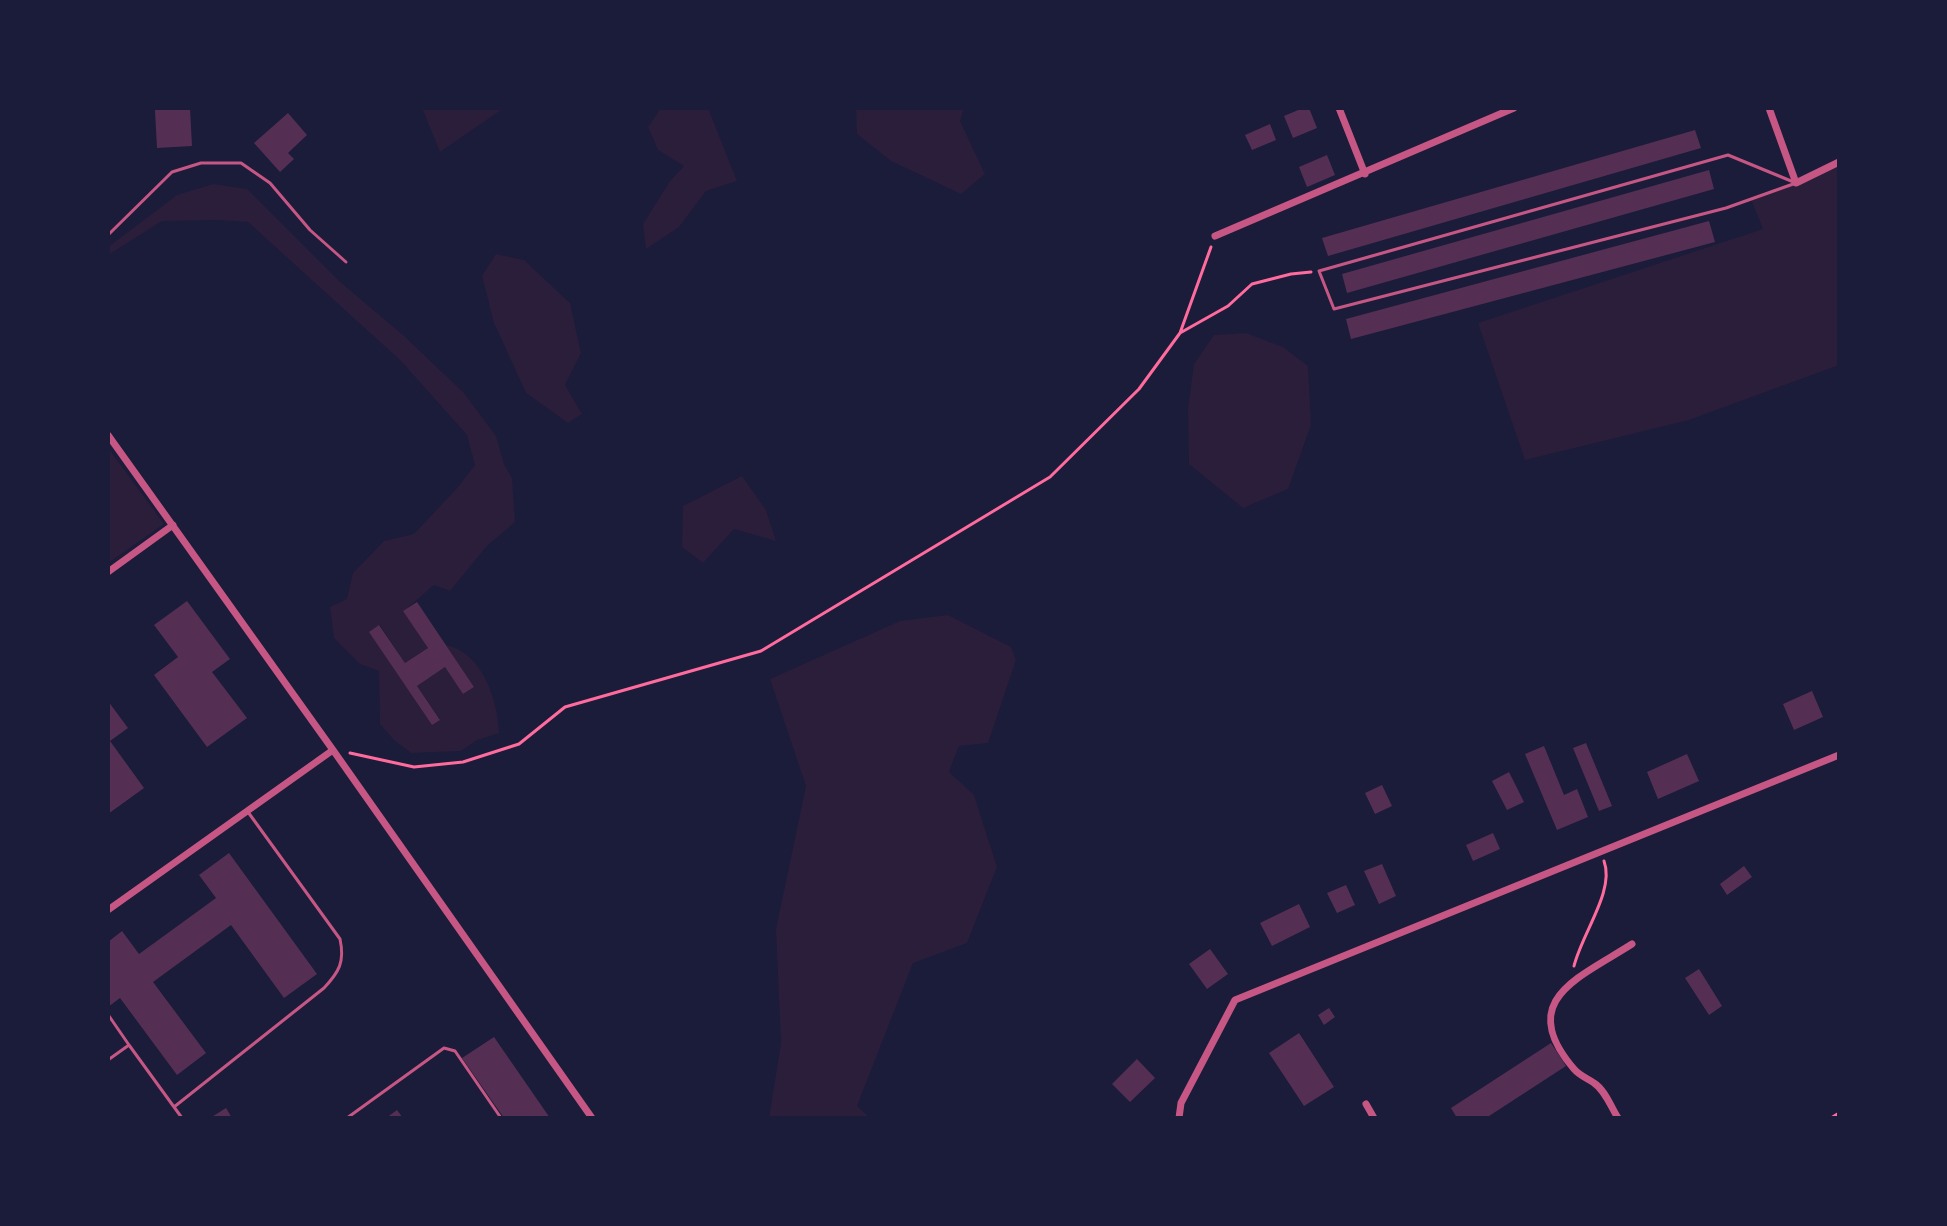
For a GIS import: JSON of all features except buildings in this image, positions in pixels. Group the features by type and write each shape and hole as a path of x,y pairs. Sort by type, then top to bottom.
{"street":[{"path":"1339,108 1365,174"},
{"path":"1215,236 1514,108"},
{"path":"1769,108 1796,183 1839,162"},
{"path":"108,435 592,1118"},
{"path":"108,572 173,525"},
{"path":"108,910 333,750"},
{"path":"1179,1118 1181,1103 1235,1000 1839,755"},
{"path":"1618,1118 1600,1089 1575,1070 1553,1039 1549,1025 1553,1004 1562,990 1632,944"},
{"path":"1366,1104 1374,1118"}],"lane":[{"path":"1728,155 1796,183 1726,208 1334,309 1319,271 1728,155"},
{"path":"108,235 172,172 201,163 241,163 270,183 310,230 346,262"},
{"path":"174,1107 324,988 340,971 344,954 340,939 247,811"},
{"path":"109,1016 182,1118"},
{"path":"108,1060 129,1045"},
{"path":"347,1118 444,1048 455,1051 501,1118"}],"path":[{"path":"333,750 414,767 463,762 519,744 565,707 761,651 1050,477 1139,389 1180,333 1215,236"},
{"path":"1180,333 1228,306 1252,284 1319,271"},
{"path":"1569,985 1577,954 1608,881 1601,853"},
{"path":"1831,1118 1839,1113"}],"shaded area":[{"path":"422,108 504,108 440,152"},
{"path":"661,108 708,108 737,181 706,191 679,227 646,249 643,224 670,181 684,166 658,150 648,127"},
{"path":"856,108 964,108 960,121 985,174 961,194 891,161 857,134"},
{"path":"1839,162 1839,365 1689,420 1525,460 1478,323 1763,229 1751,199 1796,183"},
{"path":"213,184 247,189 338,280 403,335 464,393 496,436 504,464 512,478 515,522 486,547 450,591 434,585 404,611 428,648 405,663 380,625 370,632 432,725 440,719 417,686 445,667 463,694 474,687 446,645 459,649 486,679 495,706 499,733 477,740 461,751 411,753 380,724 379,671 360,664 334,638 330,607 347,599 353,573 384,541 414,534 458,487 475,465 467,435 401,361 248,222 162,221 108,255 108,247 177,195"},
{"path":"496,254 524,260 570,303 581,353 565,385 582,414 568,423 526,393 494,323 482,276"},
{"path":"1246,333 1283,347 1308,366 1311,425 1288,489 1243,508 1189,464 1188,409 1194,364 1214,335"},
{"path":"108,448 164,524 108,563"},
{"path":"742,476 766,510 776,541 734,529 703,563 682,547 683,506"},
{"path":"948,615 1011,647 1016,660 988,743 959,746 949,772 974,795 997,867 967,943 913,963 857,1106 870,1118 769,1118 781,1043 776,929 806,786 770,679 900,621"}]}
